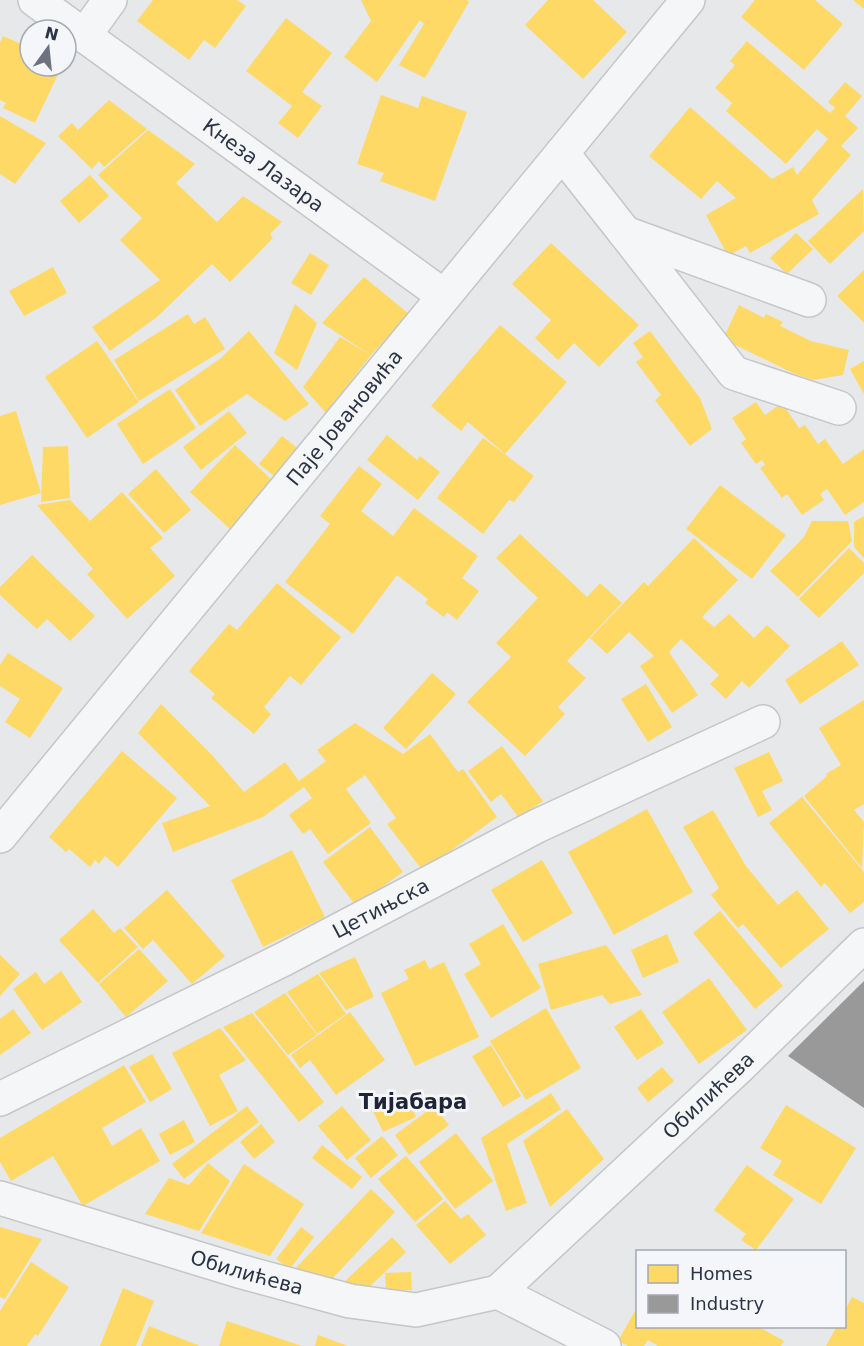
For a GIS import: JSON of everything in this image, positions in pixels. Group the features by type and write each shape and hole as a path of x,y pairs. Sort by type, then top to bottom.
{"street":[{"name":"Кнеза Лазара","path":"35,0 444,296"},
{"path":"84,36 110,0"},
{"name":"Паје Јовановића","path":"0,836 688,0"},
{"path":"562,153 734,373 839,408"},
{"path":"625,232 809,300"},
{"name":"Цетињска","path":"0,1099 284,959 537,826 763,722"},
{"name":"Обилићева","path":"0,1198 350,1301 416,1310 498,1292 739,1067 864,945"},
{"path":"498,1292 604,1346"}],"building: Homes":[{"path":"153,0 237,0 246,6 215,48 204,40 189,60 137,21"},
{"path":"361,0 467,0 469,2 425,78 399,65 424,24 420,20 377,82 344,57 371,21"},
{"path":"548,0 593,0 627,32 583,79 525,25"},
{"path":"755,0 815,0 843,24 804,70 741,17"},
{"path":"853,0 864,0 864,9"},
{"path":"286,18 332,53 302,92 322,106 298,138 278,123 292,106 246,71"},
{"path":"3,36 18,43 18,78 56,78 35,123 3,108 6,103 0,100 0,43"},
{"path":"747,41 830,113 835,108 828,102 845,82 862,96 845,116 858,128 841,146 851,155 812,200 819,214 750,253 746,246 728,256 706,215 736,198 717,181 701,199 649,156 690,107 772,179 793,167 797,175 828,139 817,129 786,164 726,111 732,103 715,88 735,65 730,61"},
{"path":"381,95 418,108 422,96 467,112 435,201 380,181 384,173 357,164"},
{"path":"109,100 147,129 104,167 99,161 92,169 58,136 72,123 78,130"},
{"path":"0,116 46,143 15,184 0,174"},
{"path":"148,130 195,164 176,183 217,222 243,196 282,222 270,234 273,238 230,282 212,264 157,317 110,351 92,327 160,280 120,240 142,218 98,175"},
{"path":"90,175 109,196 79,223 60,201"},
{"path":"863,189 864,231 830,264 808,241"},
{"path":"796,233 813,249 787,274 770,258"},
{"path":"551,243 639,325 599,367 574,343 558,360 535,338 551,320 512,284"},
{"path":"310,253 329,265 311,295 291,283"},
{"path":"53,267 67,293 24,316 9,291"},
{"path":"864,270 864,323 837,296"},
{"path":"364,277 409,314 371,355 326,413 303,387 340,337 369,354 322,323"},
{"path":"295,304 317,323 297,370 274,353"},
{"path":"739,305 764,318 766,314 783,322 780,326 811,341 849,350 843,375 813,380 795,374 723,339"},
{"path":"188,314 194,324 205,317 225,349 139,401 114,360"},
{"path":"500,325 567,382 505,454 468,422 461,431 431,406"},
{"path":"249,331 309,404 285,421 247,394 200,426 175,390 221,358"},
{"path":"650,331 700,398 712,429 690,446 655,400 661,395 636,362 643,357 633,343"},
{"path":"97,341 139,402 87,438 45,377"},
{"path":"864,361 864,394 850,369"},
{"path":"170,389 196,428 143,464 117,424"},
{"path":"756,402 765,415 782,403 799,428 805,425 818,444 825,439 843,464 864,449 864,502 845,515 827,489 820,494 824,500 802,515 787,494 782,498 760,468 765,465 762,460 756,464 741,443 746,439 732,418"},
{"path":"16,411 41,493 0,505 0,416"},
{"path":"229,411 247,433 201,470 183,447"},
{"path":"387,435 417,460 420,456 440,472 418,500 367,460"},
{"path":"282,436 300,450 278,479 259,464"},
{"path":"483,438 534,476 514,502 509,500 483,534 437,498"},
{"path":"235,445 276,484 232,531 190,492"},
{"path":"68,446 70,498 41,502 43,447"},
{"path":"359,466 382,484 361,511 393,536 414,508 478,556 462,578 479,591 457,620 447,612 444,617 425,603 428,599 397,575 353,634 285,582 330,524 320,516"},
{"path":"156,469 191,510 164,533 128,494"},
{"path":"720,485 786,535 752,579 686,529"},
{"path":"122,492 163,538 150,548 175,576 127,619 87,574 93,569 37,505 70,500 90,521"},
{"path":"864,516 864,558 854,547 854,522"},
{"path":"812,521 848,521 852,541 798,597 770,571 804,537"},
{"path":"520,534 587,597 600,583 622,603 567,661 586,678 558,707 565,714 525,756 467,702 511,657 496,643 538,598 496,558"},
{"path":"694,538 738,580 702,617 714,627 729,614 754,638 767,625 790,646 749,688 742,681 726,699 710,684 719,675 681,639 669,652 698,695 672,713 640,666 654,656 629,632 607,654 590,638 644,582 648,586"},
{"path":"849,548 864,563 864,573 819,618 799,599"},
{"path":"32,555 95,616 70,641 47,619 37,629 0,595 0,587"},
{"path":"277,583 341,637 301,685 290,676 264,707 271,714 254,734 211,698 215,694 189,671 229,624 237,630"},
{"path":"842,641 859,665 800,704 785,680"},
{"path":"8,653 63,688 30,738 5,722 20,699 0,686 0,665"},
{"path":"432,673 456,694 406,749 383,728"},
{"path":"646,684 672,727 648,742 621,699"},
{"path":"864,700 864,804 854,810 864,822 862,868 804,796 827,776 826,774 841,765 819,728"},
{"path":"161,704 212,755 244,792 285,762 299,781 326,761 317,750 355,723 403,754 430,734 458,772 463,769 497,817 423,871 387,824 396,818 365,775 346,789 371,823 328,854 310,829 303,834 289,815 312,798 304,787 263,817 173,852 162,823 210,806 138,733"},
{"path":"502,746 543,801 519,818 501,794 491,802 468,771"},
{"path":"122,751 177,798 118,867 105,856 99,864 95,860 90,867 69,849 66,852 49,837"},
{"path":"769,752 783,781 762,791 772,810 758,817 734,768"},
{"path":"802,797 864,872 864,902 850,913 825,883 821,887 769,823"},
{"path":"647,809 693,892 614,935 568,852"},
{"path":"713,810 746,866 778,905 797,890 829,929 781,968 743,924 738,928 711,895 719,888 683,827"},
{"path":"370,827 403,872 356,906 323,862"},
{"path":"292,850 325,917 263,947 231,880"},
{"path":"542,860 573,913 523,942 491,890"},
{"path":"167,890 225,956 192,984 153,940 143,949 124,928"},
{"path":"93,909 114,933 120,928 138,947 98,983 59,940"},
{"path":"720,911 783,986 755,1009 693,933"},
{"path":"503,924 541,988 491,1018 464,974 481,964 469,944"},
{"path":"667,934 679,962 643,978 631,950"},
{"path":"606,945 642,995 610,1004 602,995 551,1010 538,964"},
{"path":"139,949 168,981 126,1017 99,984"},
{"path":"0,955 20,974 0,996"},
{"path":"355,957 374,997 346,1010 319,973"},
{"path":"425,960 429,969 444,962 479,1037 415,1066 381,993 409,979 404,970"},
{"path":"61,971 82,1002 42,1030 13,989 36,972 44,984"},
{"path":"318,974 346,1014 317,1034 287,992"},
{"path":"709,978 747,1030 699,1064 662,1012"},
{"path":"285,993 317,1035 288,1055 254,1012"},
{"path":"546,1008 581,1068 526,1100 490,1041"},
{"path":"13,1009 31,1033 0,1055 0,1019"},
{"path":"641,1009 664,1043 637,1060 614,1027"},
{"path":"350,1012 385,1060 336,1095 310,1060 300,1068 291,1055"},
{"path":"252,1013 324,1102 299,1122 223,1027"},
{"path":"220,1028 246,1060 219,1075 238,1111 210,1126 172,1053"},
{"path":"491,1045 521,1096 503,1107 472,1056"},
{"path":"152,1054 172,1089 150,1102 129,1067"},
{"path":"124,1065 146,1102 102,1128 112,1146 141,1128 160,1161 83,1206 53,1156 11,1181 0,1162 0,1138"},
{"path":"662,1067 674,1081 648,1102 637,1088"},
{"path":"405,1093 416,1117 383,1132 372,1109"},
{"path":"551,1093 561,1109 507,1144 527,1203 506,1211 481,1138"},
{"path":"786,1105 856,1148 821,1204 773,1175 782,1161 760,1148"},
{"path":"247,1106 259,1122 184,1179 172,1164"},
{"path":"342,1106 371,1140 347,1160 318,1126"},
{"path":"434,1106 449,1125 409,1155 395,1135"},
{"path":"567,1109 604,1159 550,1207 523,1141"},
{"path":"184,1120 195,1142 170,1155 159,1134"},
{"path":"261,1124 275,1142 254,1159 240,1142"},
{"path":"456,1133 493,1181 455,1209 419,1162"},
{"path":"382,1136 398,1155 371,1178 355,1158"},
{"path":"322,1145 362,1177 352,1189 312,1158"},
{"path":"406,1156 443,1199 415,1222 378,1179"},
{"path":"208,1163 230,1181 199,1231 145,1214 169,1178 189,1185"},
{"path":"244,1164 304,1204 270,1256 201,1233"},
{"path":"747,1165 794,1199 756,1250 741,1240 746,1234 714,1210"},
{"path":"371,1189 395,1212 329,1282 294,1270"},
{"path":"445,1201 461,1219 468,1214 486,1235 450,1264 416,1225"},
{"path":"0,1227 42,1239 5,1299 0,1297"},
{"path":"301,1227 314,1237 290,1269 276,1259"},
{"path":"392,1237 406,1252 364,1292 342,1284"},
{"path":"31,1262 69,1287 38,1336 35,1334 27,1346 0,1346 0,1311"},
{"path":"411,1272 412,1290 386,1291 385,1273"},
{"path":"123,1288 154,1301 136,1346 100,1346"},
{"path":"852,1297 864,1303 864,1346 826,1346 836,1328 846,1328 846,1308"},
{"path":"636,1310 636,1328 761,1328 784,1341 781,1346 658,1346 648,1340 644,1346 628,1346 618,1341"},
{"path":"227,1321 302,1346 219,1346"},
{"path":"149,1326 200,1346 141,1346"},
{"path":"318,1335 348,1346 315,1346"}],"building: Industry":[{"path":"864,981 864,1108 788,1056"}],"district":[{"name":"Тијабара","path":"413,1102"}]}
